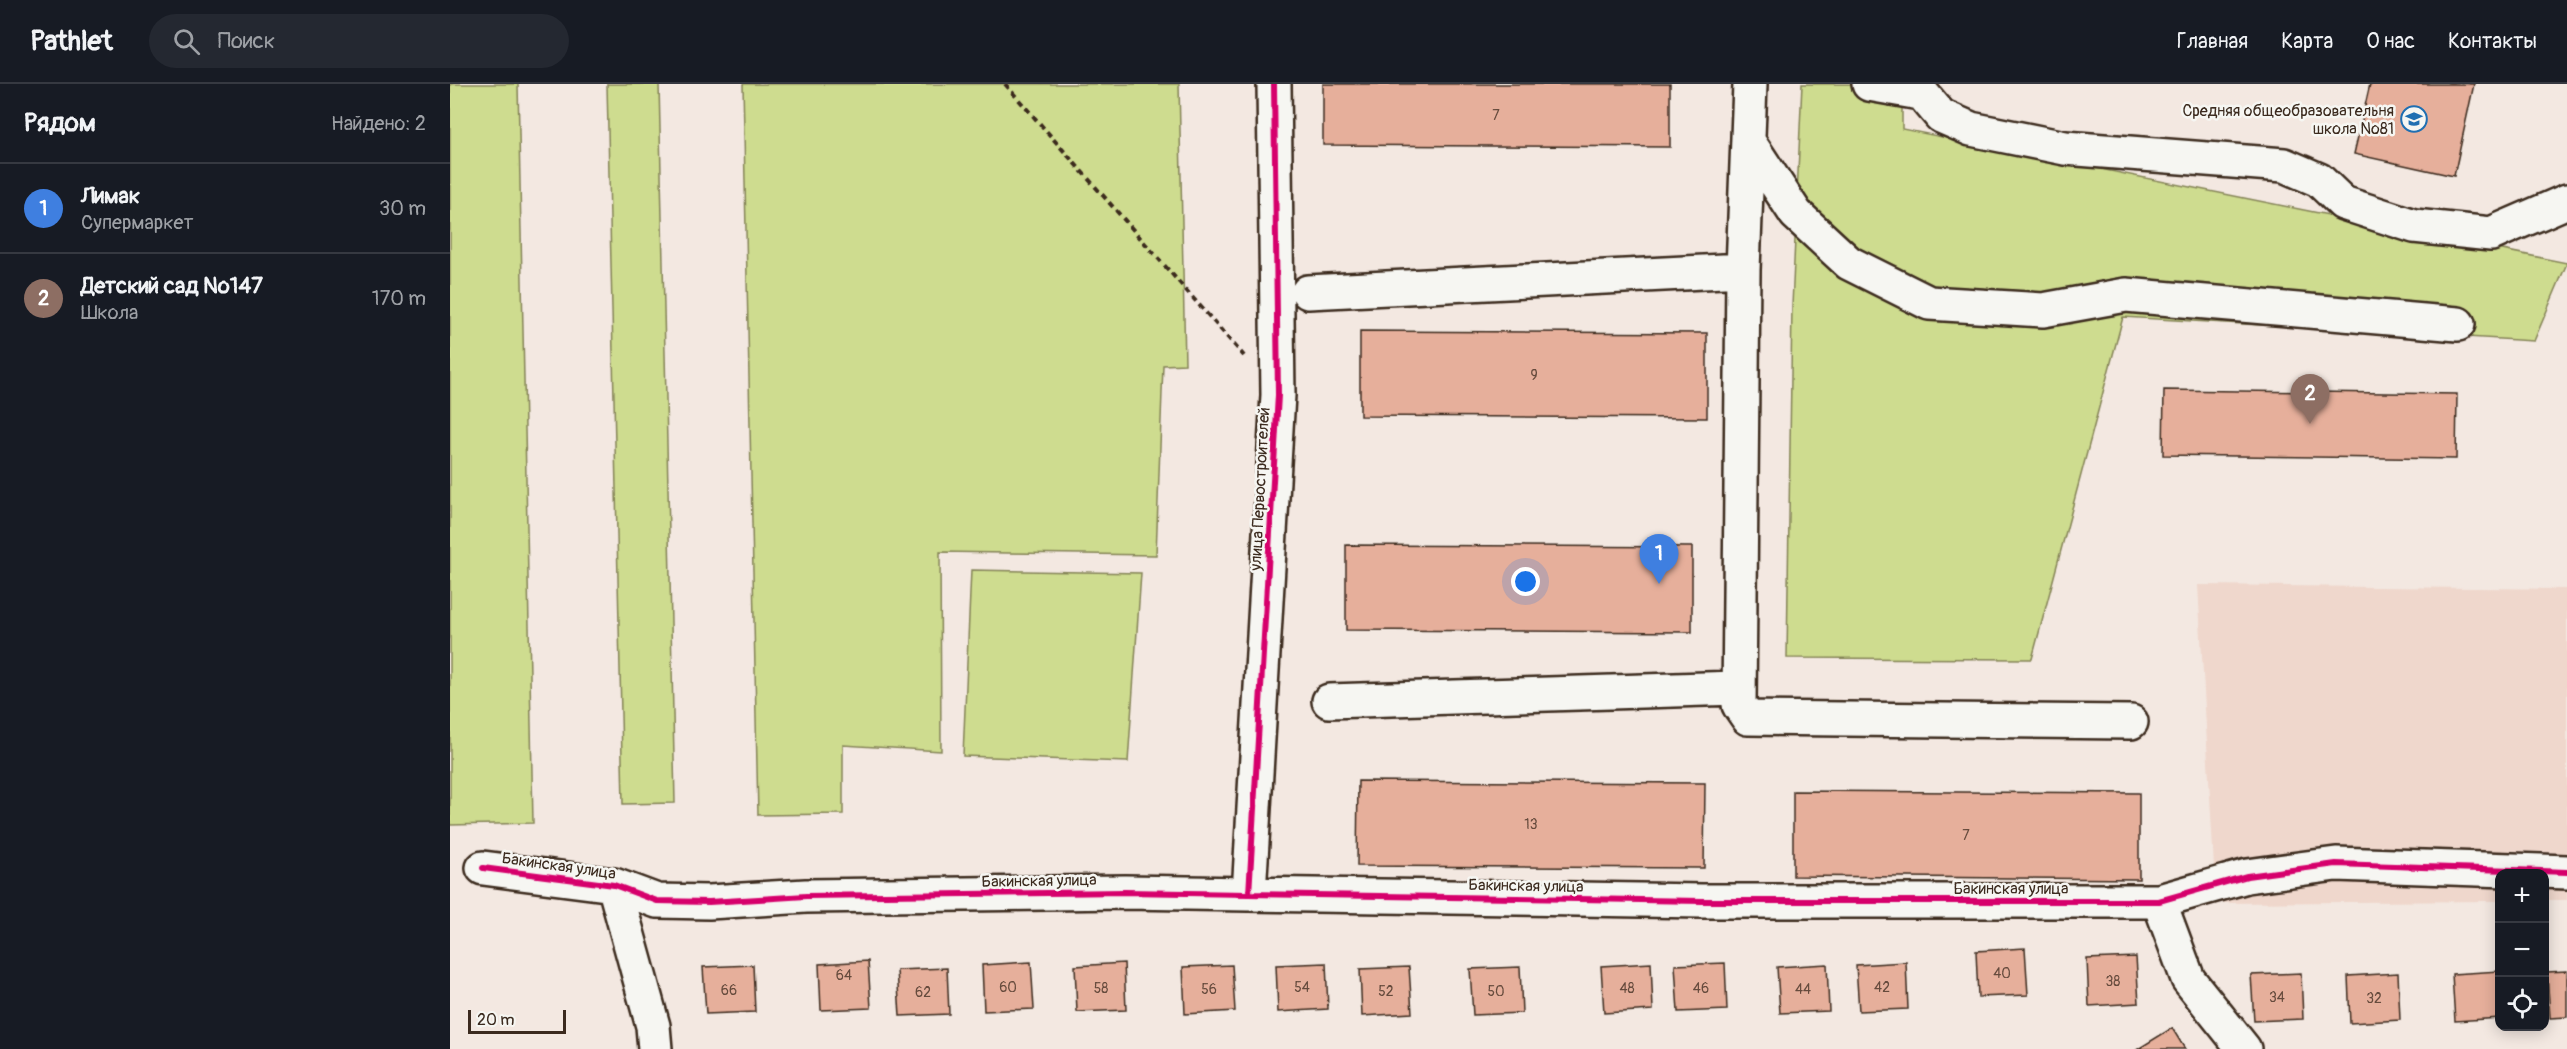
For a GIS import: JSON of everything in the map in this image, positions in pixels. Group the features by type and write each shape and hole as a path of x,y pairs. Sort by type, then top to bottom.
{"street":[{"name":"улица Первостроителей","path":"1249,894 1278,395 1274,84"},
{"path":"1750,84 1743,270 1738,705 1748,718 2131,722"},
{"path":"1869,84 1917,89 1941,116 1971,129 2065,148 2284,165 2319,180 2343,203 2414,226 2491,234 2567,201"},
{"path":"1748,141 1796,214 1849,263 1929,303 2043,310 2126,295 2458,324"},
{"path":"1308,292 1743,270"},
{"path":"1329,701 1737,688"},
{"name":"Бакинская улица","path":"483,868 614,885 657,901 667,902 806,896 1125,892 1702,902 2159,901 2247,876 2336,864 2567,872"},
{"path":"614,885 652,1026 655,1049"},
{"path":"2159,901 2188,979 2244,1049"}],"path":[{"path":"1005,84 1278,395"}],"shaded area":[{"path":"2198,585 2567,589 2567,900 2549,900 2549,869 2495,869 2495,901 2216,903"}],"green space":[{"path":"450,84 518,84 533,823 450,825"},
{"path":"607,84 659,84 675,803 623,804"},
{"path":"743,84 1179,84 1185,364 1163,365 1156,555 940,552 941,751 843,745 843,814 758,815"},
{"path":"1802,84 1902,84 1902,129 2567,263 2534,341 2123,317 2032,659 1787,658 1792,306"},
{"path":"971,570 1141,573 1128,762 963,756"}],"building":[{"path":"1323,84 1670,84 1670,147 1323,145"},
{"name":"Средняя общеобразовательня школа №81","path":"2370,84 2474,84 2454,176 2354,154"},
{"path":"1360,331 1707,333 1707,418 1360,416"},
{"path":"2164,390 2457,394 2456,459 2163,455"},
{"path":"1346,545 1692,547 1692,632 1346,630"},
{"path":"1358,781 1705,783 1704,868 1357,866"},
{"path":"1793,791 2139,793 2139,879 1793,876"},
{"path":"2025,948 2028,995 1978,997 1976,951"},
{"path":"2136,957 2139,1003 2089,1006 2087,959"},
{"path":"868,961 871,1008 821,1010 819,964"},
{"path":"1031,962 1034,1009 984,1011 982,965"},
{"path":"1906,962 1908,1009 1859,1011 1856,965"},
{"path":"1124,963 1126,1010 1077,1012 1075,966"},
{"path":"1326,963 1328,1009 1278,1012 1276,965"},
{"path":"1651,963 1653,1010 1604,1013 1601,966"},
{"path":"1725,963 1727,1010 1678,1012 1675,965"},
{"path":"1827,964 1829,1011 1780,1013 1777,967"},
{"path":"753,965 755,1012 706,1014 703,967"},
{"path":"1232,965 1235,1011 1185,1014 1183,967"},
{"path":"1409,967 1412,1013 1362,1016 1360,969"},
{"path":"1520,967 1522,1013 1473,1015 1470,969"},
{"path":"947,968 949,1014 900,1016 897,970"},
{"path":"2495,971 2495,1018 2455,1021 2452,974"},
{"path":"2567,971 2567,1017 2550,1018 2549,972"},
{"path":"2301,973 2303,1019 2254,1021 2251,975"},
{"path":"2398,973 2400,1020 2350,1023 2348,976"},
{"path":"2172,1028 2185,1049 2138,1049"}],"cycle path":[{"path":"1249,894 1278,395 1274,84"},
{"path":"483,868 614,885 657,901 709,902 806,896 1125,892 1702,901 2159,901 2247,876 2336,864 2567,872"}],"place":[{"name":"Средняя общеобразовательня школа №81","path":"2414,119"},
{"name":"Детский сад №147","path":"2310,424"},
{"name":"Лимак","path":"1659,584"}]}
